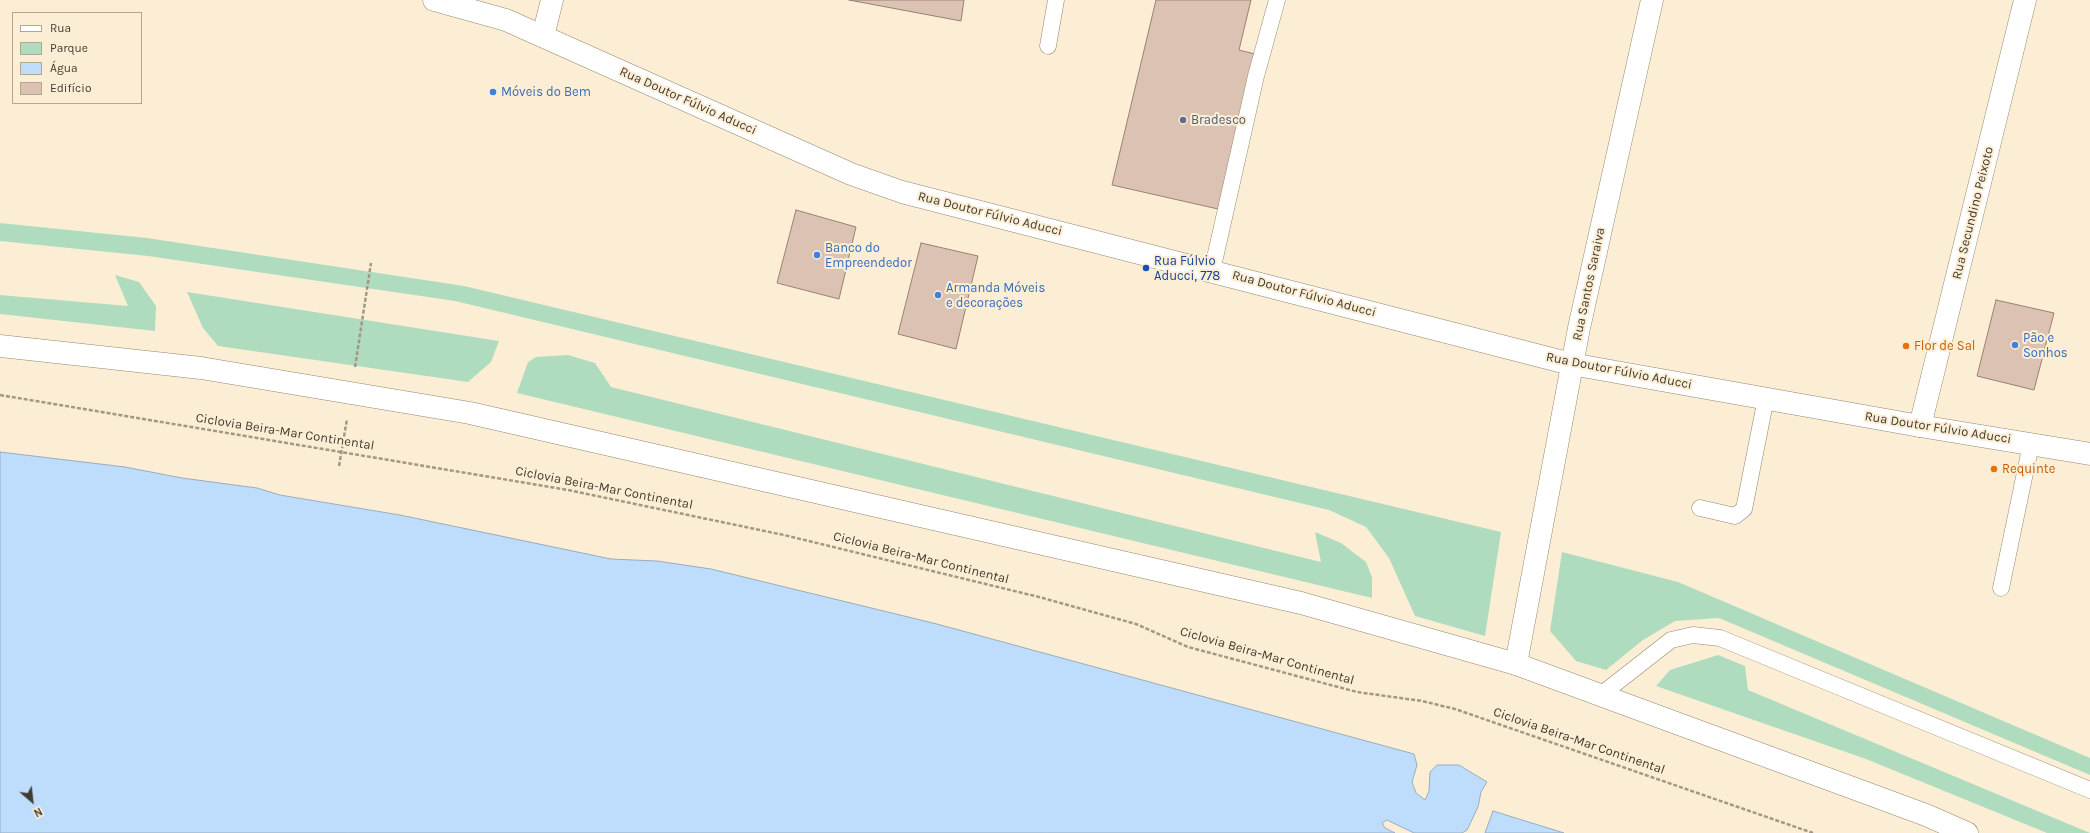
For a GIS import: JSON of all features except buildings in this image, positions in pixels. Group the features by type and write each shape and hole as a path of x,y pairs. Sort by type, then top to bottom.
{"main road":[{"name":"Rua Doutor Fúlvio Aducci","path":"434,0 506,20 858,177 902,192 1571,364 1920,426 2090,454"},
{"path":"543,36 552,0"},
{"name":"Rua Santos Saraiva","path":"1516,664 1571,364 1652,0"},
{"name":"Rua Secundino Peixoto","path":"1920,426 2024,0"},
{"path":"0,346 201,368 470,413 1301,603 1516,664 1602,694 1926,815 1967,833"}],"lane":[{"path":"1048,46 1056,0"},
{"path":"1212,271 1256,76 1277,0"},
{"path":"1700,508 1735,516 1744,509 1766,398"},
{"path":"2001,588 2031,444"},
{"path":"1602,694 1671,640 1693,635 1720,638 2090,790"}],"path":[{"name":"Ciclovia Beira-Mar Continental","path":"0,395 568,490 784,535 1039,597 1136,624 1188,647 1357,692 1422,701 1455,709 1813,833"}],"green space":[{"path":"0,223 147,238 464,286 1501,532 1485,636 1415,616 1389,558 1366,527 1329,510 455,301 148,256 0,241"},
{"path":"115,275 139,282 156,306 155,331 0,314 0,295 128,306"},
{"path":"187,292 499,341 491,362 468,382 218,346 203,328"},
{"path":"568,355 595,363 611,387 1321,562 1315,532 1341,543 1366,562 1372,577 1372,598 517,393 528,362 536,357"},
{"path":"1562,552 1678,582 2090,758 2090,775 1719,618 1675,621 1643,640 1606,670 1576,661 1550,631"},
{"path":"1718,655 1745,666 1748,690 2090,833 2047,833 1866,759 1656,686 1670,670"}],"water":[{"path":"0,452 125,467 182,478 257,488 280,495 400,515 611,559 657,561 711,569 937,624 1414,754 1417,765 1412,782 1416,793 1425,800 1429,791 1430,772 1437,765 1459,765 1487,782 1481,792 1478,807 1467,830 1462,833 1414,833 1387,820 1382,823 1385,828 1395,833 0,833"},
{"path":"1493,811 1564,833 1485,833"}],"place":[{"name":"Móveis do Bem","path":"493,92"},
{"name":"Bradesco","path":"1183,120"},
{"name":"Banco do Empreendedor","path":"817,255"},
{"name":"Rua Fúlvio Aducci, 778","path":"1146,268"},
{"name":"Armanda Móveis e decorações","path":"938,295"},
{"name":"Pão e Sonhos","path":"2015,345"},
{"name":"Flor de Sal","path":"1906,346"},
{"name":"Requinte","path":"1994,469"}]}
